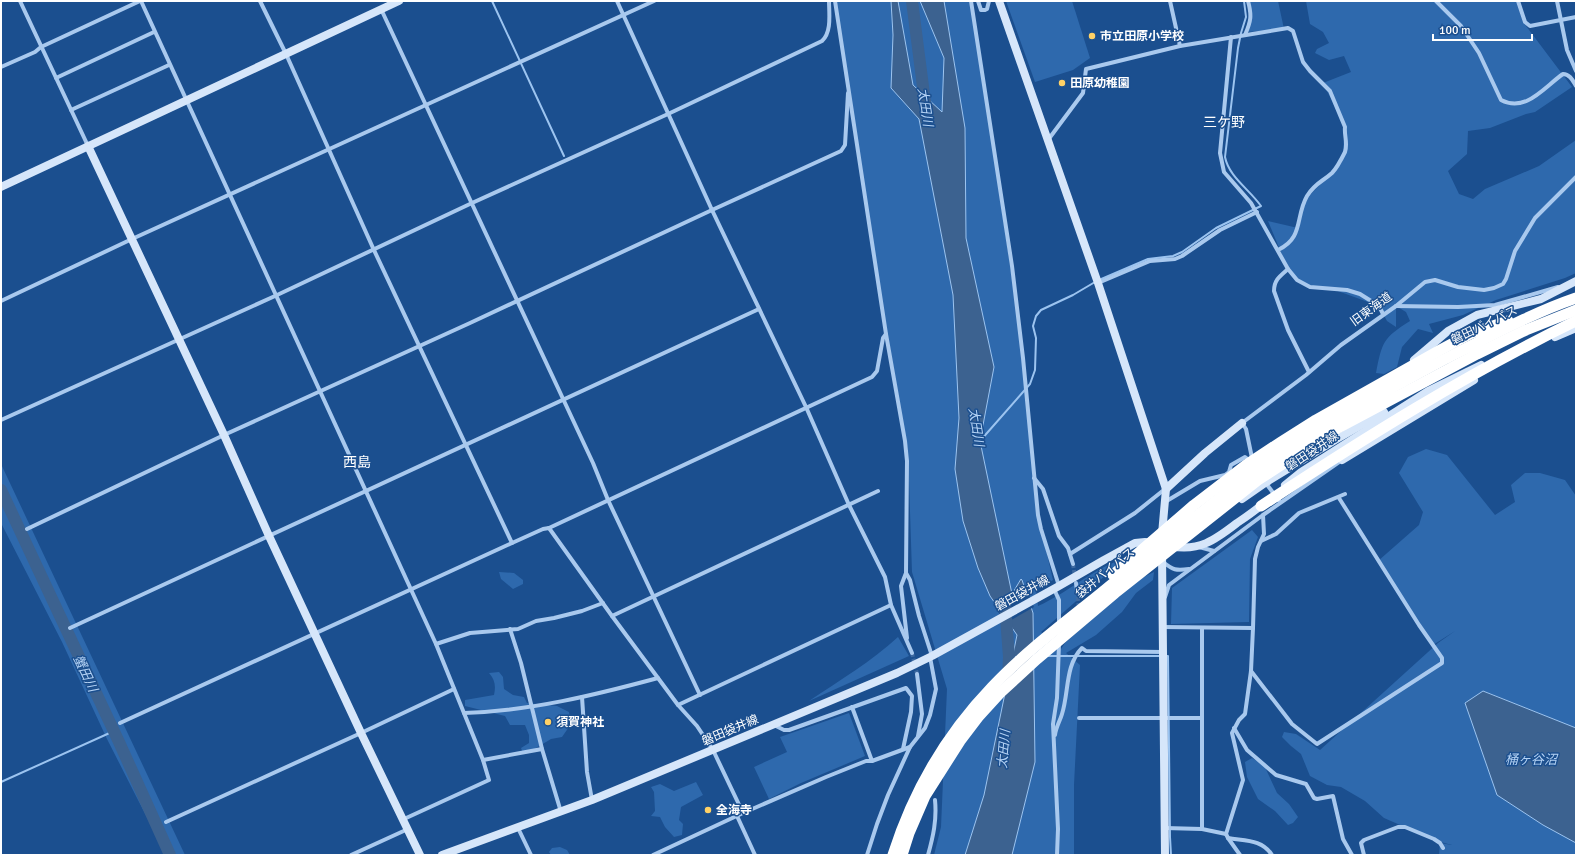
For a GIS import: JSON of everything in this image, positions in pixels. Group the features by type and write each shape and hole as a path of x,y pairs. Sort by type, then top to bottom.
{"highway":[{"path":"1063,624 1123,565 1194,505 1246,465 1281,442 1316,420 1472,333 1573,301"},
{"name":"磐田バイパス","path":"1408,384 1490,336 1573,301"},
{"name":"磐田バイパス","path":"1408,384 1477,354 1526,330 1576,310"},
{"path":"1262,510 1398,417 1481,370 1576,321"},
{"name":"袋井バイパス","path":"893,855 901,830 916,794 936,768 1000,693 1037,659 1103,603 1160,560 1258,480 1291,457 1408,384"},
{"name":"袋井バイパス","path":"902,855 936,768 972,708 1030,650 1252,473 1285,449 1333,420 1408,384"}],"street":[{"path":"20,1 224,435 361,734 404,819 420,855"},
{"path":"1,67 140,1 436,644 483,760 489,780 404,819"},
{"path":"260,1 286,54 373,248 512,543"},
{"path":"1,187 399,1"},
{"path":"617,1 712,210 806,408 848,505 885,577 891,605 912,654"},
{"path":"1,301 132,239 654,1"},
{"path":"1,420 275,296 373,248 668,114 822,41 827,36 829,1"},
{"path":"835,1 886,334 908,461 906,573 902,586 908,642"},
{"path":"971,1 1012,266 1034,478 1041,529 1054,589 1059,600 1057,698 1053,724 1058,829 1057,855"},
{"path":"978,1 981,10 984,10 987,9 989,1"},
{"path":"999,1 1098,283 1166,489 1160,560 1163,627 1165,855"},
{"path":"1170,1 1180,46"},
{"path":"1245,35 1252,14 1248,1"},
{"path":"1436,1 1461,26 1479,53 1501,100 1513,104 1521,104 1532,98 1563,74 1570,77 1576,86"},
{"path":"1518,1 1525,22 1530,26 1576,17"},
{"path":"1557,1 1568,50 1576,71"},
{"path":"381,10 518,301 562,399 593,463 608,500 700,695"},
{"path":"1048,140 1083,92 1086,69 1180,46 1288,28 1293,31 1303,62 1330,91 1345,127 1344,132 1347,146 1332,172 1316,183 1308,195 1303,204 1298,228 1291,242 1278,250"},
{"path":"56,78 154,32"},
{"path":"1231,37 1220,153 1224,172 1251,203 1288,269 1297,280 1308,286 1320,289 1347,290 1360,294 1379,306 1383,314"},
{"path":"71,110 169,65"},
{"path":"27,529 224,435 518,301 844,149 848,93"},
{"name":"旧東海道","path":"1166,489 1205,453 1242,423 1309,372 1341,345 1396,306 1425,282 1435,280 1458,287 1484,290 1503,284 1515,252 1535,218 1576,177"},
{"path":"1098,283 1150,261 1174,259 1182,256 1220,230 1257,212"},
{"path":"1288,269 1276,280 1274,291 1288,330 1309,372"},
{"path":"1396,306 1458,307 1495,305 1575,282"},
{"path":"1390,379 1448,332 1477,315 1542,299 1575,282"},
{"name":"磐田袋井線","path":"442,855 592,800 897,673 933,656 1135,544 1145,542 1161,543 1181,548 1197,547 1207,544 1262,510 1300,472 1428,391 1547,331 1568,315 1573,301"},
{"path":"70,628 759,309"},
{"path":"1162,603 1169,585 1214,551 1262,510 1280,502 1343,456 1518,354 1576,328"},
{"path":"120,723 542,528 549,528 872,377 877,371 883,338 886,334"},
{"path":"1160,560 1177,550 1264,483 1376,416 1428,391"},
{"path":"1316,420 1343,456"},
{"path":"1242,423 1246,429 1254,464 1258,472 1280,502"},
{"path":"1165,502 1200,481 1225,475 1229,472 1231,465 1245,457 1254,464"},
{"path":"1034,478 1043,489 1059,536 1068,548 1073,564"},
{"path":"1070,554 1134,513 1166,489"},
{"path":"612,616 878,491"},
{"path":"1261,541 1276,534 1299,513 1314,505 1339,498 1345,494"},
{"path":"1251,671 1292,724 1317,744 1442,663 1442,658 1406,605 1339,498"},
{"path":"1227,836 1243,780 1232,733 1239,720 1245,714 1251,671 1255,559 1264,534 1262,510"},
{"path":"549,528 678,705 697,726 713,750 743,813"},
{"path":"1197,547 1214,551"},
{"path":"1160,560 1171,569 1178,571 1190,569"},
{"path":"868,855 876,824 888,794 910,747 925,728 936,689 933,656 919,616 910,580 906,573"},
{"path":"1076,583 1077,592"},
{"path":"436,644 470,633 518,628 536,621 582,611 603,603"},
{"path":"678,705 891,605"},
{"path":"1163,627 1253,628"},
{"path":"1202,628 1202,830"},
{"path":"510,629 521,663 542,749 561,812"},
{"path":"1054,744 1056,729 1064,706 1072,664 1077,653 1082,648 1086,650 1163,652"},
{"path":"917,674 922,714 918,737"},
{"path":"464,713 532,707 610,691 658,678"},
{"path":"774,725 784,730 789,730 906,688 912,696 911,712 904,749"},
{"path":"166,822 361,734 454,689"},
{"path":"582,696 587,772 592,800"},
{"path":"852,708 872,761"},
{"path":"1079,718 1202,718"},
{"path":"1234,728 1247,750 1276,775 1306,784 1314,798 1317,799 1334,796 1344,838 1352,855"},
{"path":"653,855 743,813 826,777 866,761 872,761 910,747"},
{"path":"483,760 542,749"},
{"path":"928,855 937,814 935,800"},
{"path":"737,816 755,855"},
{"path":"1364,855 1361,843 1364,840 1398,827 1405,827 1434,839 1440,843 1443,848"},
{"path":"518,828 531,855"},
{"path":"1165,828 1202,830 1258,842 1267,847 1272,855"},
{"path":"351,855 408,829"},
{"path":"1227,836 1240,855"}],"shaded area":[{"path":"835,1 971,1 1022,346 1038,515 1053,580 1036,590 1038,606 1049,601 1091,574 1124,559 1041,632 1061,649 1065,643 1131,583 1154,572 1153,580 1136,593 1122,612 1096,635 1066,653 1080,665 1074,785 1074,855 934,855 941,827 947,689 912,572 908,451 876,268"},
{"path":"1006,1 1072,1 1090,58 1073,70 1035,82"},
{"path":"1247,1 1278,1 1284,29 1246,32 1251,17"},
{"path":"1306,1 1516,1 1523,22 1572,87 1535,112 1490,128 1468,131 1467,154 1448,171 1459,194 1473,199 1485,189 1539,166 1576,140 1576,273 1565,278 1496,300 1463,315 1429,324 1433,333 1418,329 1402,347 1397,367 1384,374 1376,373 1382,347 1385,342 1394,332 1410,321 1406,312 1396,306 1396,327 1387,321 1379,306 1335,290 1310,287 1297,280 1287,267 1268,221 1298,228 1306,199 1342,162 1345,127 1323,83 1351,72 1344,56 1329,60 1315,53 1317,49 1329,43 1323,32 1310,24"},
{"path":"1426,449 1447,455 1495,515 1515,502 1511,485 1525,473 1540,473 1565,480 1576,496 1576,728 1484,691 1576,843 1576,855 1439,855 1440,843 1452,845 1437,841 1384,818 1365,801 1341,787 1327,785 1310,776 1301,754 1282,737 1284,732 1296,734 1320,750 1438,643 1455,631 1433,645 1378,561 1419,525 1423,512 1399,473 1408,457"},
{"path":"1,464 185,855 166,855 107,739 62,642 1,523"},
{"path":"1252,530 1258,537 1250,559 1249,622 1171,624 1172,588"},
{"path":"499,572 514,573 523,580 523,584 513,589 501,579"},
{"path":"898,637 909,656 809,701 866,663"},
{"path":"499,672 503,677 504,689 513,695 524,697 527,703 557,706 569,712 571,724 562,737 551,739 531,751 523,753 521,748 529,743 529,735 525,725 510,725 505,716 465,706 465,700 494,695 495,689 493,678 489,673"},
{"path":"849,713 865,756 801,783 769,799 754,767 787,752 780,737"},
{"path":"1252,758 1264,765 1277,793 1289,804 1298,817 1293,823 1288,825 1275,811 1258,799 1247,777 1245,762"},
{"path":"696,782 703,795 681,807 679,820 683,824 682,835 674,837 665,827 660,817 651,816 655,811 654,792 651,787 660,784 674,791"},
{"path":"560,847 567,850 570,855 551,855 549,852 552,848"}],"water":[{"path":"891,1 898,1 913,85 942,112 944,58 920,1 944,1 965,128 966,238 994,367 980,441 1012,594 1021,579 1033,613 1035,762 1012,855 965,855 984,795 1017,635 990,596 978,568 963,521 955,469 959,418 953,295 919,119 891,88 893,35"},
{"name":"桶ヶ谷沼","path":"1483,691 1576,728 1576,843 1543,825 1497,795 1465,703"}],"pier":[{"path":"1029,595 1034,607 1006,623 998,612"}],"waterway":[{"path":"492,1 564,156"},
{"name":"太田川","path":"912,1 926,110"},
{"path":"1099,280 1148,259 1173,256 1182,252 1216,228 1261,206 1235,177 1227,164 1225,157 1238,48 1246,17 1244,1"},
{"path":"980,441 1030,384 1035,370 1036,338 1033,326 1036,316 1041,310 1073,295 1095,282"},
{"name":"蟹田川","path":"1,490 170,855"},
{"name":"太田川","path":"1005,604 1009,657 1008,679"},
{"path":"1047,656 1161,656"},
{"path":"1165,656 1168,656 1171,855"},
{"name":"太田川","path":"1009,657 1015,657"},
{"path":"1,782 114,731"}],"tunnel":[{"path":"1073,564 1075,577"},
{"path":"1077,591 1079,609"},
{"path":"912,653 917,674"}],"place":[{"name":"市立田原小学校","path":"1092,36"},
{"name":"田原幼稚園","path":"1062,83"},
{"name":"須賀神社","path":"548,722"},
{"name":"全海寺","path":"708,810"}],"district":[{"name":"三ケ野","path":"1224,122"},
{"name":"西島","path":"357,462"}]}
